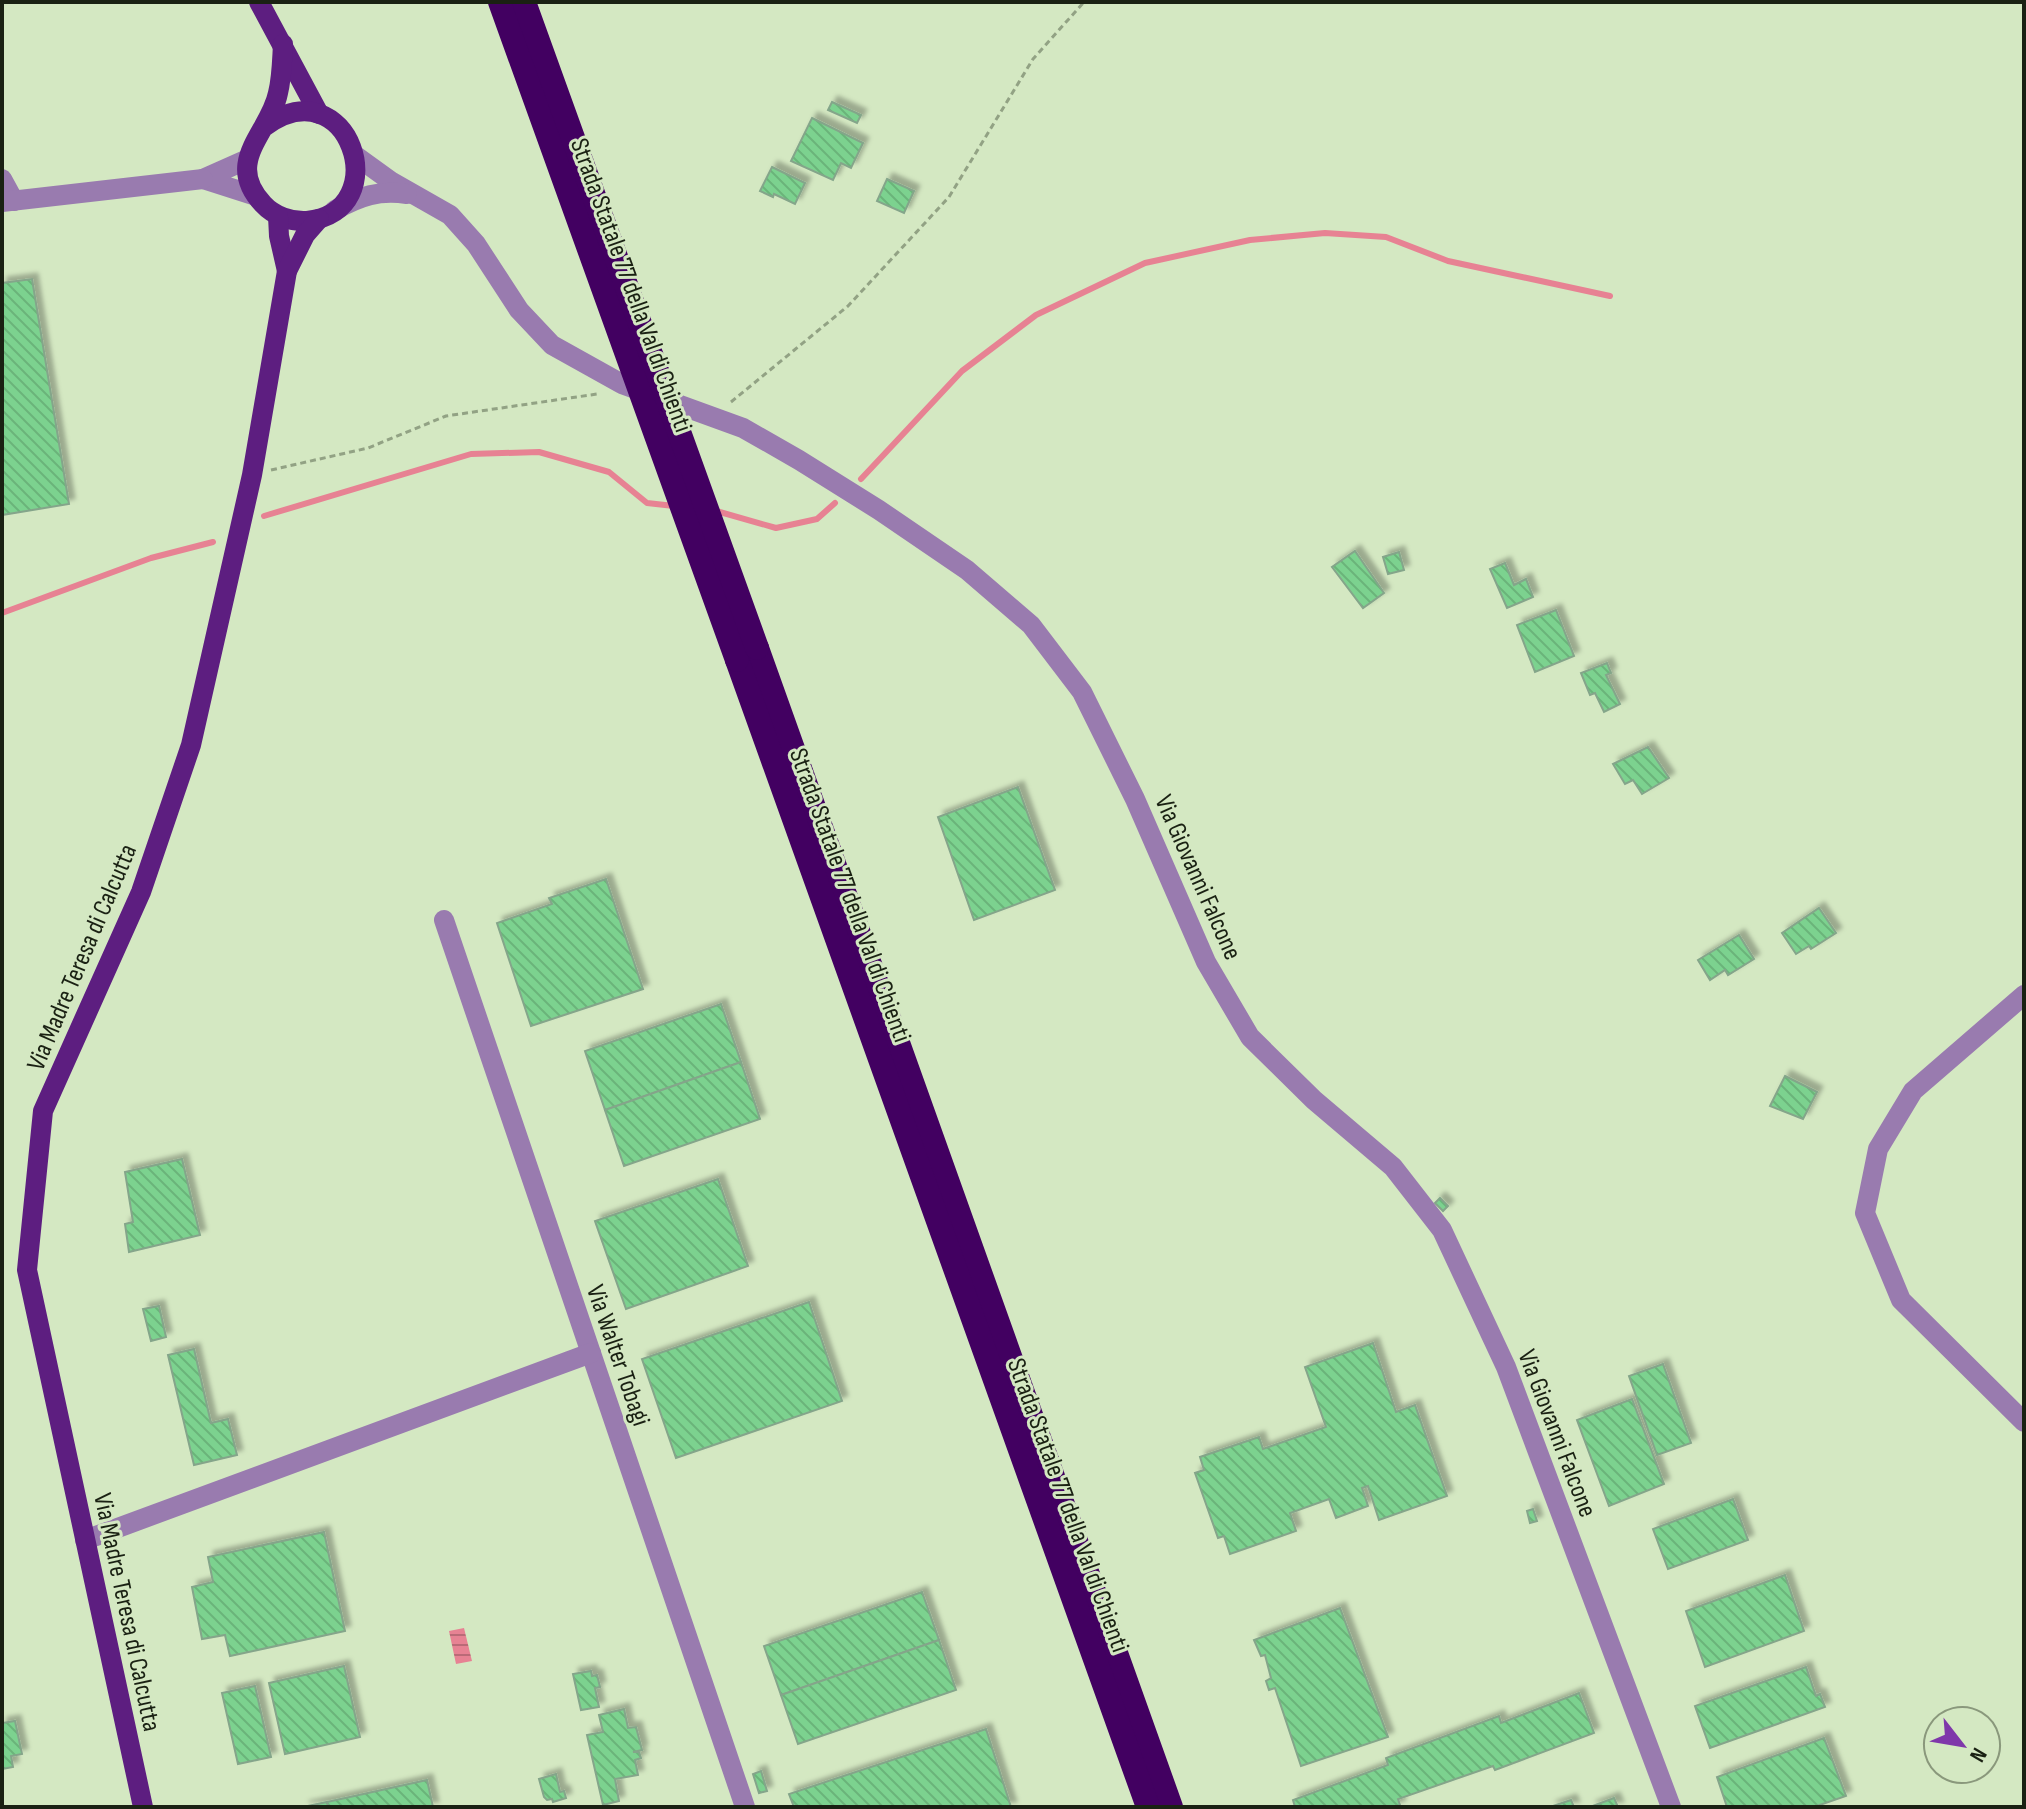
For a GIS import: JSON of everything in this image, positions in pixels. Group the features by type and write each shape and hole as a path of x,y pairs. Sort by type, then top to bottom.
{"highway":[{"name":"Strada Statale 77 della Val di Chienti","path":"500,2 747,654 1171,1807"},
{"name":"Strada Statale 77 della Val di Chienti","path":"524,2 1148,1807"}],"main road":[{"path":"259,2 319,114"},
{"path":"264,127 289,113 319,114 343,130 356,156 357,172 344,201 325,215 291,220 265,207 250,184 248,159 253,142 264,127 278,95 283,44"},
{"name":"Via Madre Teresa di Calcutta","path":"143,1807 27,1270 43,1111 141,892 191,745 252,475 287,271 305,235 325,215"},
{"name":"Via Madre Teresa di Calcutta","path":"278,216 287,271"}],"street":[{"name":"Via Giovanni Falcone","path":"356,156 392,182 450,215 476,244 519,310 552,345 622,384 743,428 799,460 967,570 1031,625 1082,692 1135,799 1206,962 1250,1037 1314,1100 1393,1167 1442,1230 1506,1367 1671,1807"},
{"path":"2,179 8,202 203,179 248,159"},
{"path":"203,179 256,196"},
{"name":"Via Giovanni Falcone","path":"325,215 362,195 385,191 419,196"},
{"name":"Via Walter Tobagi","path":"444,920 745,1807"},
{"path":"2024,995 1913,1091 1878,1149 1865,1213 1901,1300 2024,1422"},
{"path":"85,1540 591,1353"}],"path":[{"path":"713,417 848,306 949,197 1033,59 1084,2"},
{"path":"252,475 368,448 446,416 590,397 622,384"}],"shaded area":[{"path":"464,1628 472,1661 456,1664 449,1631"}],"building":[{"path":"832,102 861,115 857,123 828,110"},
{"path":"812,118 863,143 851,168 841,163 833,180 791,161"},
{"path":"772,167 805,183 795,204 760,191"},
{"path":"887,179 914,191 904,213 877,201"},
{"path":"32,279 69,504 2,515 2,283"},
{"path":"1355,551 1384,593 1363,608 1332,567"},
{"path":"1399,552 1404,570 1388,574 1383,557"},
{"path":"1505,563 1514,585 1526,579 1533,597 1507,608 1490,569"},
{"path":"1556,610 1574,656 1535,672 1517,625"},
{"path":"1607,663 1611,673 1606,675 1620,704 1604,712 1595,693 1590,695 1581,673"},
{"path":"1648,747 1669,778 1642,794 1633,780 1625,784 1613,764"},
{"path":"1018,787 1055,890 974,920 938,817"},
{"path":"606,879 643,989 531,1026 497,923 552,904 549,898"},
{"path":"1819,908 1836,933 1811,949 1809,946 1796,954 1782,933"},
{"path":"1739,935 1754,959 1728,975 1725,970 1710,980 1698,960"},
{"path":"721,1004 741,1062 605,1110 585,1051"},
{"path":"741,1062 760,1119 624,1166 605,1110"},
{"path":"1785,1076 1817,1092 1803,1119 1770,1106"},
{"path":"182,1159 200,1235 129,1252 125,1224 133,1222 125,1172"},
{"path":"718,1179 748,1266 626,1309 595,1221"},
{"path":"1440,1198 1448,1206 1443,1211 1435,1203"},
{"path":"809,1302 842,1401 676,1458 642,1359"},
{"path":"159,1306 166,1337 151,1341 143,1309"},
{"path":"1373,1343 1396,1412 1415,1405 1447,1496 1379,1520 1368,1486 1362,1488 1368,1506 1336,1518 1329,1499 1290,1513 1296,1531 1230,1554 1224,1536 1218,1538 1195,1473 1204,1470 1200,1457 1259,1437 1263,1449 1326,1427 1305,1367"},
{"path":"194,1349 211,1423 228,1419 237,1455 194,1465 168,1355"},
{"path":"1663,1364 1691,1443 1657,1455 1629,1376"},
{"path":"1632,1399 1664,1484 1609,1506 1577,1420"},
{"path":"1733,1499 1748,1540 1668,1569 1653,1529"},
{"path":"1533,1509 1537,1521 1530,1523 1527,1511"},
{"path":"324,1532 345,1631 230,1656 225,1635 202,1639 192,1587 213,1582 208,1557"},
{"path":"1785,1575 1804,1631 1705,1667 1686,1611"},
{"path":"922,1592 939,1640 781,1695 764,1646"},
{"path":"1340,1608 1388,1737 1301,1766 1275,1688 1269,1690 1266,1681 1271,1678 1265,1655 1261,1656 1254,1640"},
{"path":"939,1640 956,1690 798,1744 781,1695"},
{"path":"344,1666 360,1737 285,1754 269,1683"},
{"path":"1806,1667 1816,1696 1820,1694 1825,1707 1710,1748 1695,1706"},
{"path":"591,1671 592,1676 597,1675 600,1687 595,1688 599,1707 581,1710 573,1674"},
{"path":"255,1686 271,1757 238,1764 222,1693"},
{"path":"1579,1693 1594,1733 1495,1770 1493,1766 1398,1799 1400,1805 1395,1807 1295,1807 1293,1800 1388,1765 1386,1758 1499,1716 1501,1723"},
{"path":"624,1709 628,1728 636,1727 642,1750 633,1752 639,1752 641,1758 635,1760 638,1775 615,1779 619,1801 603,1805 587,1735 603,1732 599,1715"},
{"path":"15,1721 22,1754 11,1756 13,1767 2,1769 2,1723"},
{"path":"986,1729 1011,1807 794,1807 789,1794"},
{"path":"1824,1738 1846,1796 1814,1807 1727,1807 1717,1777"},
{"path":"761,1771 767,1791 759,1793 753,1774"},
{"path":"556,1774 560,1792 564,1791 566,1798 553,1802 544,1797 539,1779"},
{"path":"427,1780 433,1807 328,1807 327,1802"},
{"path":"1614,1798 1618,1807 1590,1807"},
{"path":"1571,1800 1574,1807 1550,1807"},
{"path":"327,1802 328,1807 303,1807"}],"waterway":[{"path":"861,479 962,371 1036,315 1145,263 1250,240 1325,233 1386,237 1448,261 1610,296"},
{"path":"264,516 471,454 539,452 609,472 647,503 674,506"},
{"path":"713,510 776,528 817,519 835,503"},
{"path":"2,613 151,558 213,542"}]}
